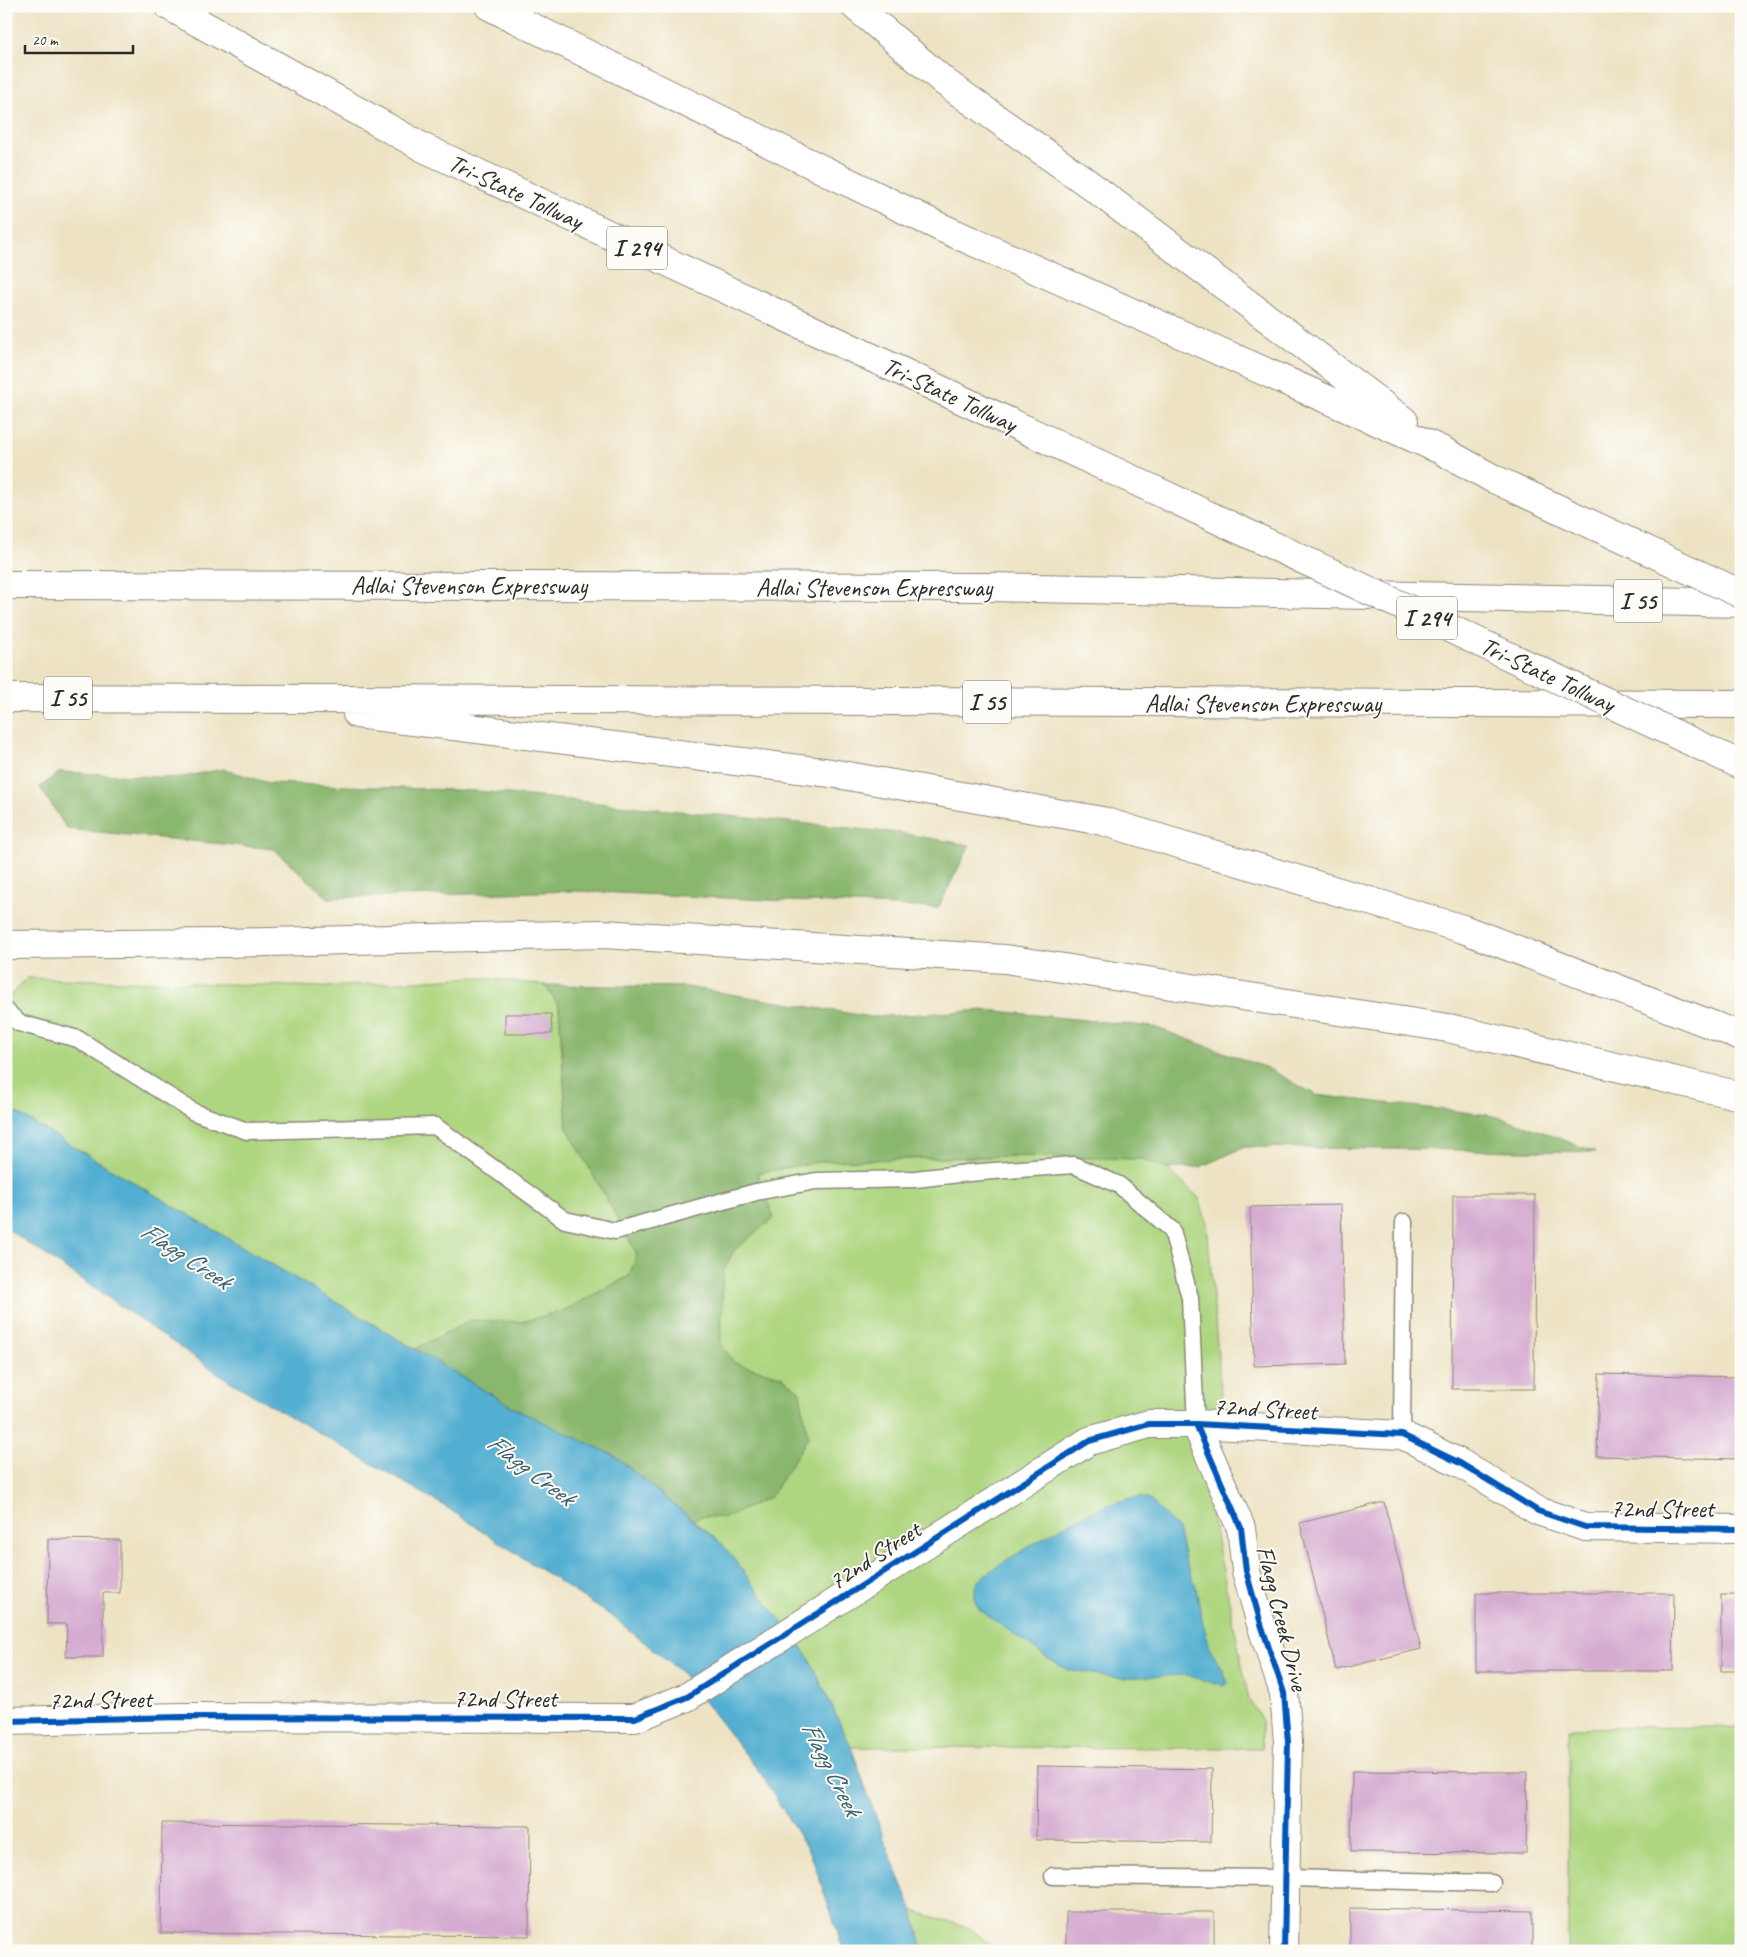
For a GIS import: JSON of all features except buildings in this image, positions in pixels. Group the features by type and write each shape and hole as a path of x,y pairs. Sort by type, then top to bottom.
{"main road":[{"name":"Tri-State Tollway","path":"169,6 424,148 1741,765"},
{"path":"489,6 940,227 1441,450 1492,478 1741,594"},
{"path":"855,6 946,83 1082,179 1441,450"},
{"path":"1536,599 1741,581"},
{"name":"Adlai Stevenson Expressway","path":"6,585 991,587 1741,603"},
{"name":"Adlai Stevenson Expressway","path":"6,698 1741,704"},
{"path":"234,699 831,773 1102,821 1463,929 1741,1036"},
{"path":"6,945 226,943 603,934 1005,959 1448,1028 1741,1096"},
{"name":"72nd Street","path":"6,1720 182,1717 635,1718 687,1697 839,1602 1089,1441 1149,1424 1196,1424 1402,1436 1460,1463 1538,1511 1585,1527 1741,1529"},
{"name":"Flagg Creek Drive","path":"1196,1424 1241,1528 1246,1570 1261,1624 1284,1693 1288,1742 1284,1951"}],"lane":[{"path":"6,1011 19,1023 78,1039 194,1112 247,1131 435,1126 565,1220 615,1231 756,1192 816,1181 915,1180 968,1173 1074,1165 1119,1185 1172,1230 1190,1298 1196,1424"},
{"path":"1402,1436 1404,1222"},
{"path":"1052,1876 1286,1878 1492,1883"}],"green space":[{"path":"223,769 269,783 478,791 899,833 970,845 938,908 575,891 328,898 274,849 67,829 40,787 60,772 176,778"},
{"path":"473,977 545,985 559,1006 567,1128 824,1161 1014,1156 1143,1159 1167,1169 1199,1198 1207,1223 1221,1394 1210,1506 1249,1700 1262,1720 1262,1748 851,1747 808,1656 722,1544 614,1455 521,1412 6,1105 6,1000 27,978 327,987"},
{"path":"545,985 687,987 871,1017 987,1010 1154,1027 1267,1068 1316,1095 1489,1115 1513,1121 1595,1152 1245,1147 1200,1167 1167,1169 1143,1159 1014,1156 824,1161 757,1173 774,1218 734,1250 723,1272 721,1343 734,1363 781,1376 800,1392 808,1438 770,1497 725,1518 702,1516 693,1520 613,1455 521,1412 415,1349 471,1320 521,1322 565,1310 629,1276 637,1254 567,1128 559,1006"},
{"path":"1741,1727 1741,1951 1568,1951 1568,1728"},
{"path":"913,1911 968,1927 998,1951 923,1951"}],"water":[{"name":"Flagg Creek","path":"6,1105 521,1412 613,1455 722,1544 808,1656 851,1747 885,1842 913,1911 923,1951 844,1951 812,1857 761,1774 681,1672 614,1618 443,1505 231,1382 6,1228"},
{"path":"1139,1497 1150,1500 1178,1529 1185,1558 1196,1587 1202,1620 1210,1648 1228,1683 1223,1686 1186,1675 1117,1678 1068,1670 1050,1660 980,1610 975,1602 975,1586 986,1574 999,1565 1095,1510"}],"cycle path":[{"path":"6,1721 182,1717 635,1718 687,1697 1089,1441 1149,1424 1196,1424 1402,1435 1460,1463 1538,1511 1585,1527 1741,1529"},
{"path":"1196,1424 1241,1528 1246,1571 1284,1693 1288,1742 1284,1951"}]}
